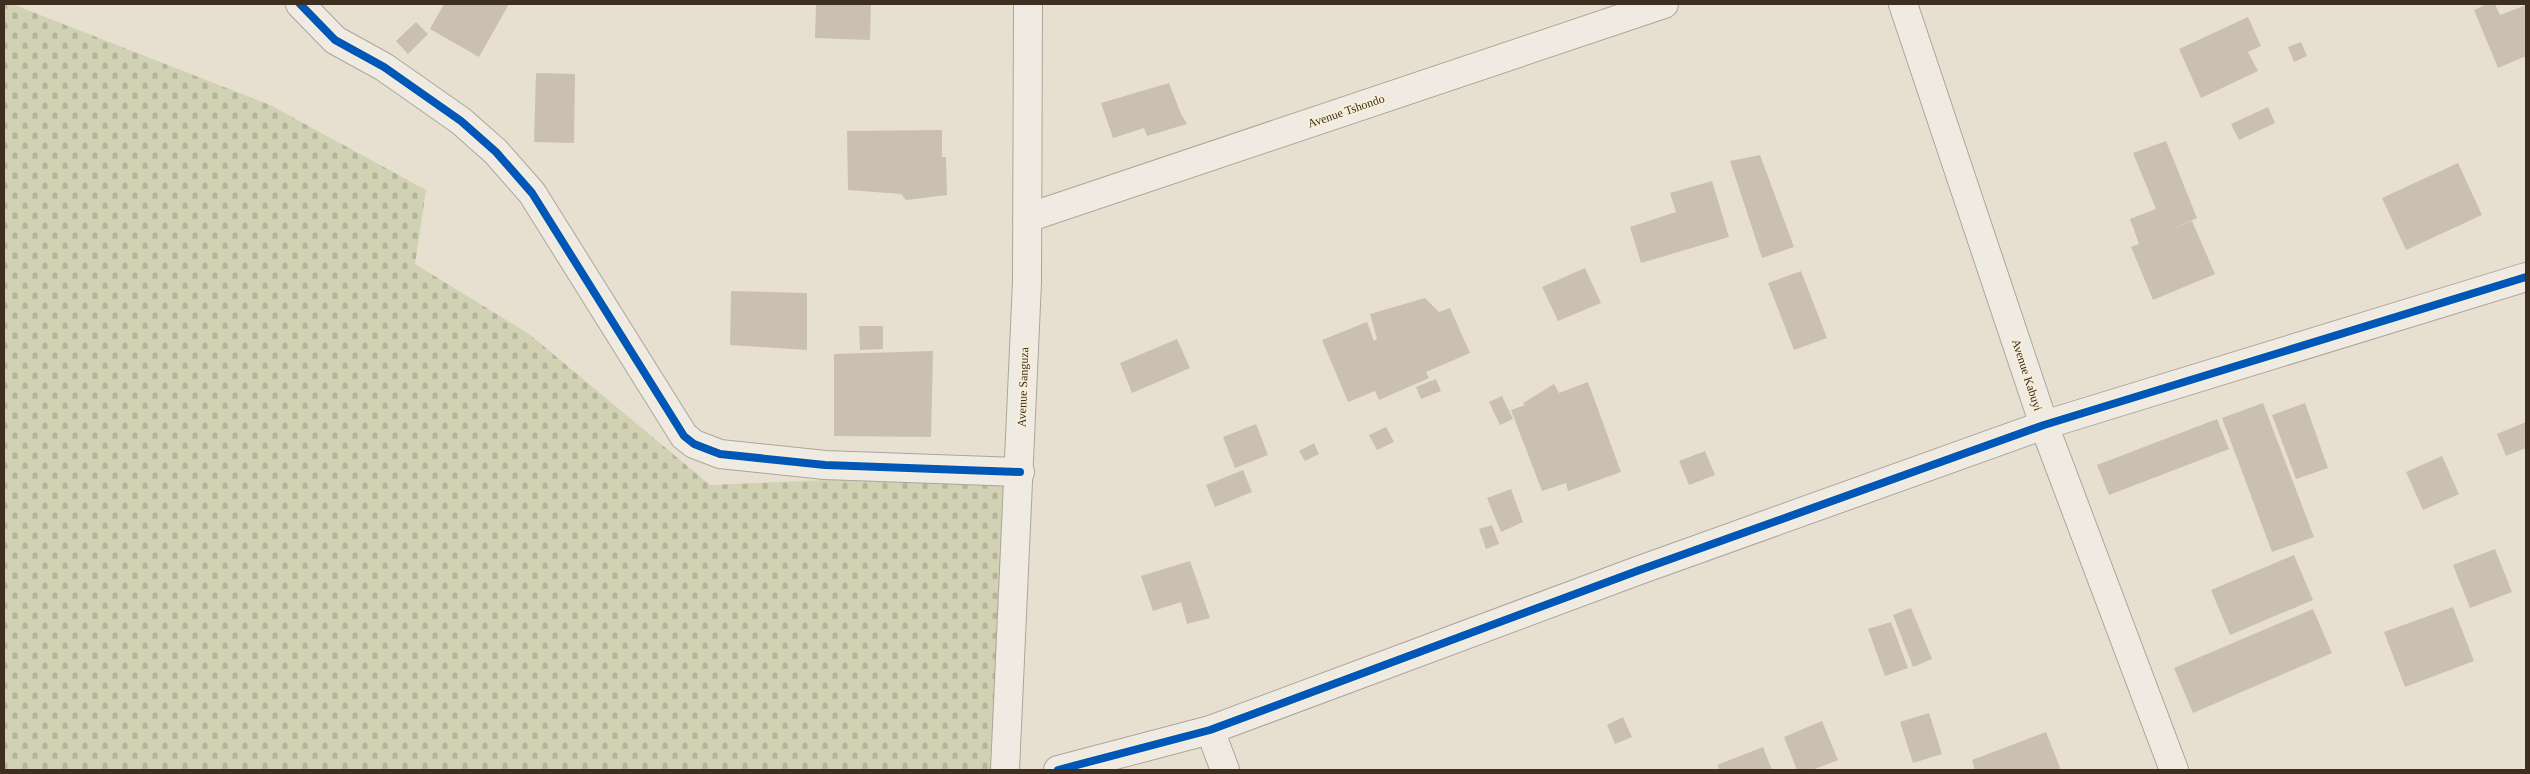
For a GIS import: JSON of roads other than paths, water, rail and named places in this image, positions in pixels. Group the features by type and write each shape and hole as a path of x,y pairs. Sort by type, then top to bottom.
{"street":[{"path":"300,4 335,40 384,67 461,121 496,152 532,193 684,436 694,444 720,454 825,465 1020,472"},
{"name":"Avenue Sanguza","path":"1005,770 1020,472 1027,218 1028,4"},
{"name":"Avenue Tshondo","path":"1027,218 1664,4"},
{"name":"Avenue Kabuyi","path":"1903,4 2044,426 2174,770"},
{"path":"1058,770 1210,730 1627,574 2044,426 2526,277"},
{"path":"1210,730 1226,770"}]}
